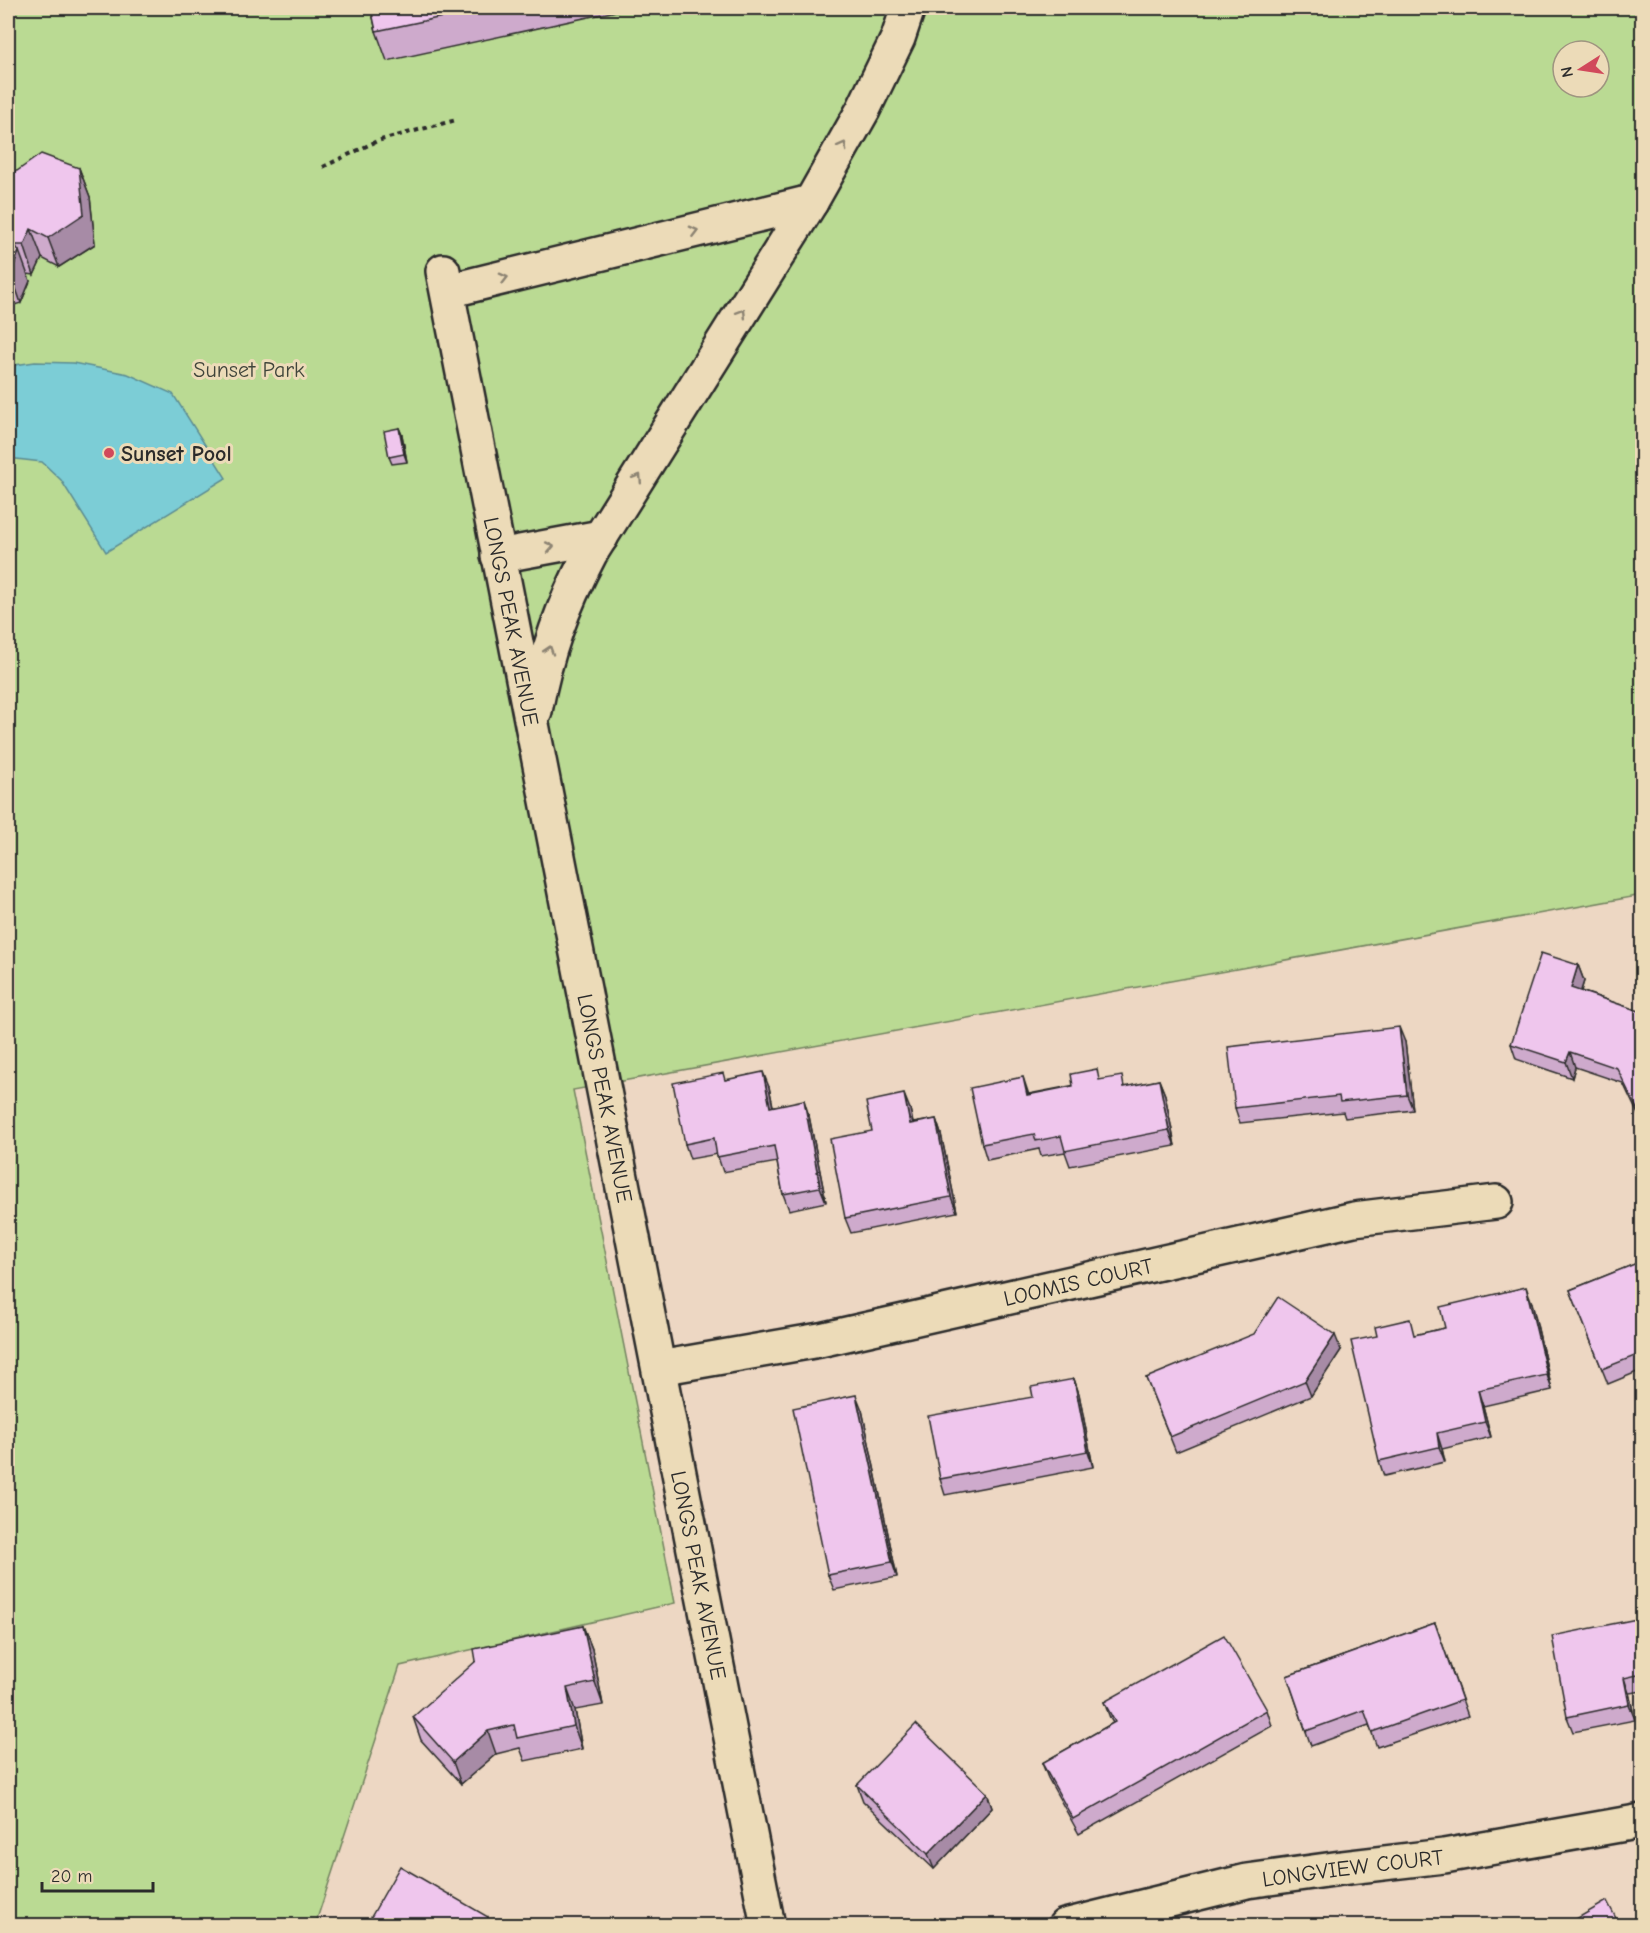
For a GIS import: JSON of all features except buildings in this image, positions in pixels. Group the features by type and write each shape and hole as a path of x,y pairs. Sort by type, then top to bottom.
{"street":[{"path":"531,728 542,669 573,586 601,537 811,202 863,110 898,38 908,8"},
{"name":"LONGS PEAK AVENUE","path":"768,1926 445,281 811,202"},
{"path":"498,556 601,537"},
{"name":"LOOMIS COURT","path":"659,1368 820,1340 1354,1220 1496,1202"},
{"name":"LONGVIEW COURT","path":"1065,1926 1247,1881 1444,1856 1642,1821"}],"path":[{"path":"323,167 377,141 456,120"}],"green space":[{"name":"Sunset Park","path":"8,8 1642,8 1642,895 573,1090 675,1603 400,1666 315,1925 8,1926"}],"water":[{"name":"Sunset Pool","path":"35,362 73,363 128,374 173,394 226,478 106,552 61,480 42,462 8,458 8,366"}],"place":[{"name":"Sunset Pool","path":"109,453"}]}
